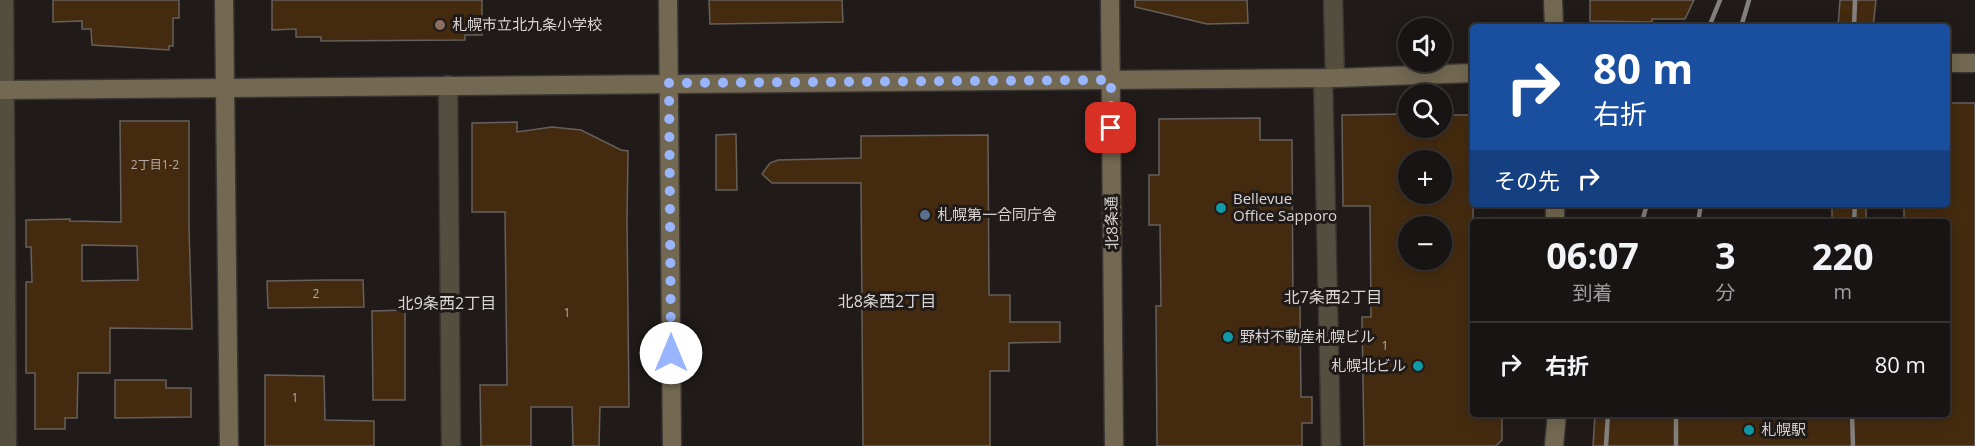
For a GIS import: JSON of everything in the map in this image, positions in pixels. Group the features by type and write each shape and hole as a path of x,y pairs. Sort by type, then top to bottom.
{"street":[{"path":"4,0 2,90 7,446"},
{"path":"224,0 229,446"},
{"path":"668,0 672,446"},
{"name":"北8条通","path":"1110,0 1114,446"},
{"path":"1331,446 1329,78 1333,0"},
{"path":"1553,0 1554,24"},
{"path":"1950,63 1975,63"},
{"path":"2,90 1329,78 1470,73"},
{"path":"448,85 451,446"},
{"path":"1554,446 1557,417"}],"building":[{"path":"53,0 179,0 179,18 173,18 173,46 169,46 169,50 92,45 91,29 82,29 82,21 53,22"},
{"path":"272,0 482,0 482,35 465,35 465,40 321,41 321,37 296,37 296,29 272,30"},
{"path":"709,0 842,0 843,22 710,24"},
{"path":"1135,0 1247,0 1248,23 1207,24 1135,7"},
{"path":"1590,0 1694,0 1685,19 1652,19 1652,22 1590,21"},
{"path":"1840,0 1876,0 1873,24 1838,24"},
{"path":"1950,103 1975,103 1975,446 1593,446 1595,417 1950,417 1950,219 1904,219 1904,207 1950,207"},
{"path":"1398,114 1398,138 1452,138 1452,115 1470,115 1470,207 1473,207 1473,219 1470,219 1470,417 1502,417 1502,440 1496,446 1364,446 1362,317 1371,317 1370,206 1343,206 1342,115"},
{"path":"1260,118 1260,140 1292,140 1293,306 1300,306 1301,397 1312,397 1312,423 1302,423 1302,446 1157,446 1156,306 1161,306 1160,225 1149,225 1149,175 1159,175 1159,119"},
{"path":"120,121 189,121 192,329 110,328 110,373 78,373 77,418 65,418 65,429 35,429 35,373 26,373 26,282 32,282 31,247 26,247 26,220 70,219 70,221 121,222","holes":["82,245 137,246 138,280 82,281"]},
{"path":"517,122 517,132 552,127 581,130 621,150 628,151 629,407 600,407 599,446 573,446 572,407 531,407 531,446 481,446 480,385 507,385 505,212 472,212 472,123"},
{"path":"736,134 737,190 716,190 716,135"},
{"name":"札幌第一合同庁舎","path":"988,135 989,295 1010,295 1010,322 1060,322 1060,342 1009,343 1009,371 990,371 990,446 863,446 861,183 772,183 762,174 770,163 778,160 861,158 861,136"},
{"path":"1832,207 1866,207 1866,219 1832,219"},
{"path":"363,280 364,307 268,308 267,281"},
{"path":"405,310 405,400 373,400 372,311"},
{"path":"265,375 324,376 325,420 374,421 374,446 265,446"},
{"path":"115,380 166,380 166,388 191,388 191,417 115,418"}],"railway":[{"path":"1710,24 1720,0"},
{"path":"1742,24 1749,0"},
{"path":"1854,24 1855,0"},
{"path":"1643,219 1646,207"},
{"path":"1698,219 1700,207"},
{"path":"1854,219 1855,207"},
{"path":"1606,446 1608,417"},
{"path":"1676,417 1676,446"},
{"path":"1852,417 1853,446"}],"place":[{"name":"札幌市立北九条小学校","path":"440,25"},
{"name":"Bellevue Office Sapporo","path":"1221,208"},
{"name":"札幌第一合同庁舎","path":"925,215"},
{"name":"野村不動産札幌ビル","path":"1228,337"},
{"name":"札幌北ビル","path":"1418,366"},
{"name":"札幌駅","path":"1749,430"}],"district":[{"name":"北7条西2丁目","path":"1333,297"},
{"name":"北8条西2丁目","path":"887,301"},
{"name":"北9条西2丁目","path":"447,303"}],"route":[{"path":"671,353 669,83 1111,80 1111,128"}]}
